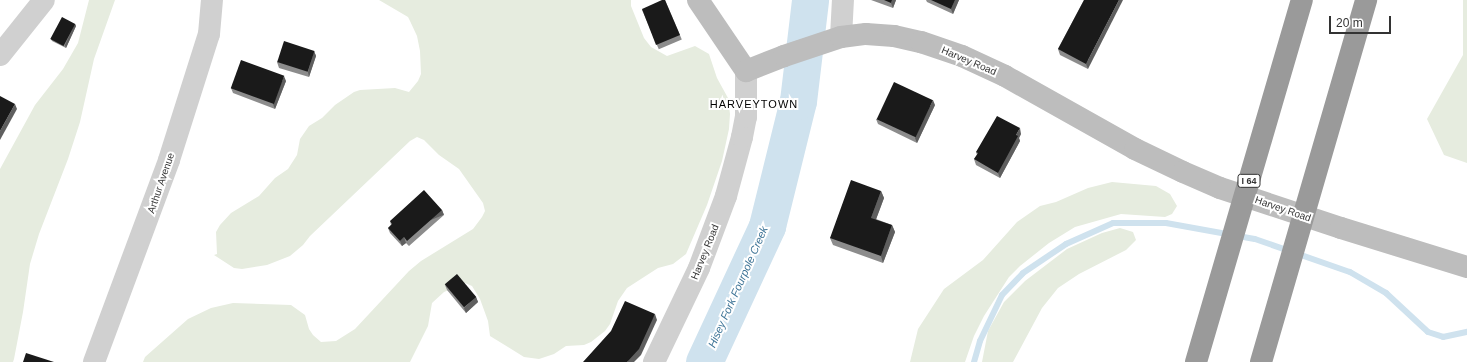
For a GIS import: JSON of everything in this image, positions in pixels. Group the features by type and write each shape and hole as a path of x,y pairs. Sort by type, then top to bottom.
{"highway":[{"name":"I 64","path":"1196,362 1302,0"},
{"path":"1261,362 1366,0"}],"street":[{"path":"0,55 44,0"},
{"name":"Arthur Avenue","path":"94,362 146,228 174,146 209,34 212,0"},
{"path":"698,0 746,72"},
{"path":"834,39 843,0"},
{"name":"Harvey Road","path":"654,362 699,268 726,196 746,117 746,72 784,56 834,39 866,34 894,36 921,42 962,56 1005,76 1135,148 1183,172 1220,188 1333,226 1467,267"}],"shaded area":[{"path":"89,0 115,0 94,59 80,122 68,159 39,234 30,264 14,359 13,362 0,362 0,169 35,105 63,69 78,43"},
{"path":"379,0 631,0 631,6 644,38 651,47 667,56 695,46 709,54 717,78 728,98 730,114 729,129 722,161 707,205 686,254 673,264 658,268 627,288 618,301 610,324 605,331 591,342 584,345 566,346 554,354 539,359 524,357 490,336 488,321 480,299 472,286 465,283 444,292 432,303 428,326 410,362 143,362 145,357 188,319 211,308 233,303 291,305 305,315 309,329 321,342 336,341 355,329 409,271 421,261 473,229 482,217 485,211 483,203 459,169 439,155 424,140 417,137 410,141 290,256 267,265 242,269 234,268 214,255 217,254 216,232 220,225 231,213 259,196 275,178 288,169 297,155 300,139 309,126 322,118 335,105 354,92 360,90 395,88 409,92 418,81 421,74 420,51 417,36 410,21 408,17"},
{"path":"1463,0 1467,0 1467,163 1444,155 1427,119 1463,55"},
{"path":"1112,182 1156,186 1170,194 1177,206 1172,214 1165,217 1121,214 1075,227 1049,243 1020,266 1009,277 984,316 974,336 965,362 910,362 918,329 944,289 983,260 1017,222 1040,206 1056,202 1088,188"},
{"path":"1120,228 1133,232 1136,240 1126,250 1079,274 1058,288 1042,308 1013,362 982,362 988,331 1004,302 1025,281 1067,249 1102,233"}],"building":[{"path":"665,0 680,35 656,45 642,9"},
{"path":"884,0 892,0 891,3"},
{"path":"931,0 955,0 951,9"},
{"path":"1084,0 1119,0 1086,64 1058,49"},
{"path":"62,17 75,24 64,46 50,39"},
{"path":"284,41 314,51 308,72 277,62"},
{"path":"241,60 284,76 274,104 231,88"},
{"path":"894,82 933,100 916,137 877,119"},
{"path":"0,96 15,104 0,131"},
{"path":"997,116 1020,128 1016,135 1018,136 998,173 974,159 978,153 976,152"},
{"path":"851,180 881,191 871,218 892,225 881,256 830,238"},
{"path":"424,190 442,210 407,241 404,237 400,241 388,228 392,224 390,221"},
{"path":"457,274 476,297 464,307 445,284"},
{"path":"625,301 655,314 639,349 627,362 583,362 611,331"},
{"path":"26,353 54,362 23,362"}],"waterway":[{"name":"Hisey Fork Fourpole Creek","path":"704,362 767,226 798,101 810,0"},
{"path":"974,362 980,341 1002,295 1023,273 1066,244 1113,223 1166,223 1255,239 1350,272 1386,293 1428,332 1443,337 1467,332"}],"district":[{"name":"HARVEYTOWN","path":"754,104"}]}
